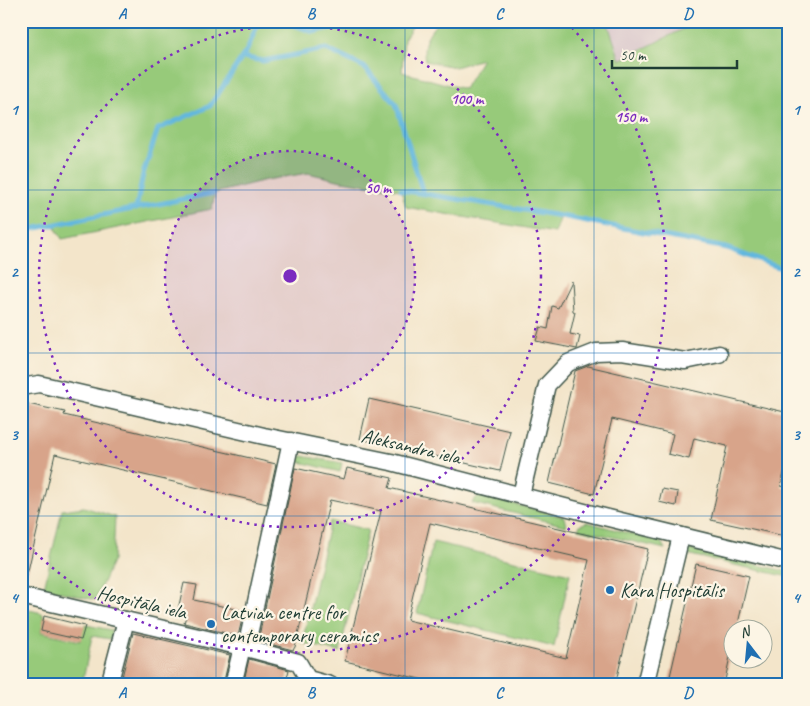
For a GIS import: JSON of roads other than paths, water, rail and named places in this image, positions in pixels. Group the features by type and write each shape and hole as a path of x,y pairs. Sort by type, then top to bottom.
{"street":[{"path":"521,495 547,385 568,364 596,352 622,351 685,361 719,354"},
{"name":"Aleksandra iela","path":"21,387 39,384 391,462 789,562"},
{"path":"233,685 244,647 291,441"},
{"path":"645,685 681,536"},
{"name":"Hospitāļa iela","path":"21,596 244,647 298,662 305,682 330,685"},
{"path":"109,685 126,620"}],"waterway":[{"path":"136,209 143,174 158,129 210,106 247,50 259,21"},
{"path":"283,21 313,32 358,21"},
{"path":"242,57 263,61 326,49 364,67 396,104 423,193"},
{"path":"401,190 561,216 726,248 789,271"},
{"path":"21,231 214,193"}],"place":[{"name":"Kara Hospitālis","path":"610,590"},
{"name":"Latvian centre for contemporary ceramics","path":"211,624"}]}
